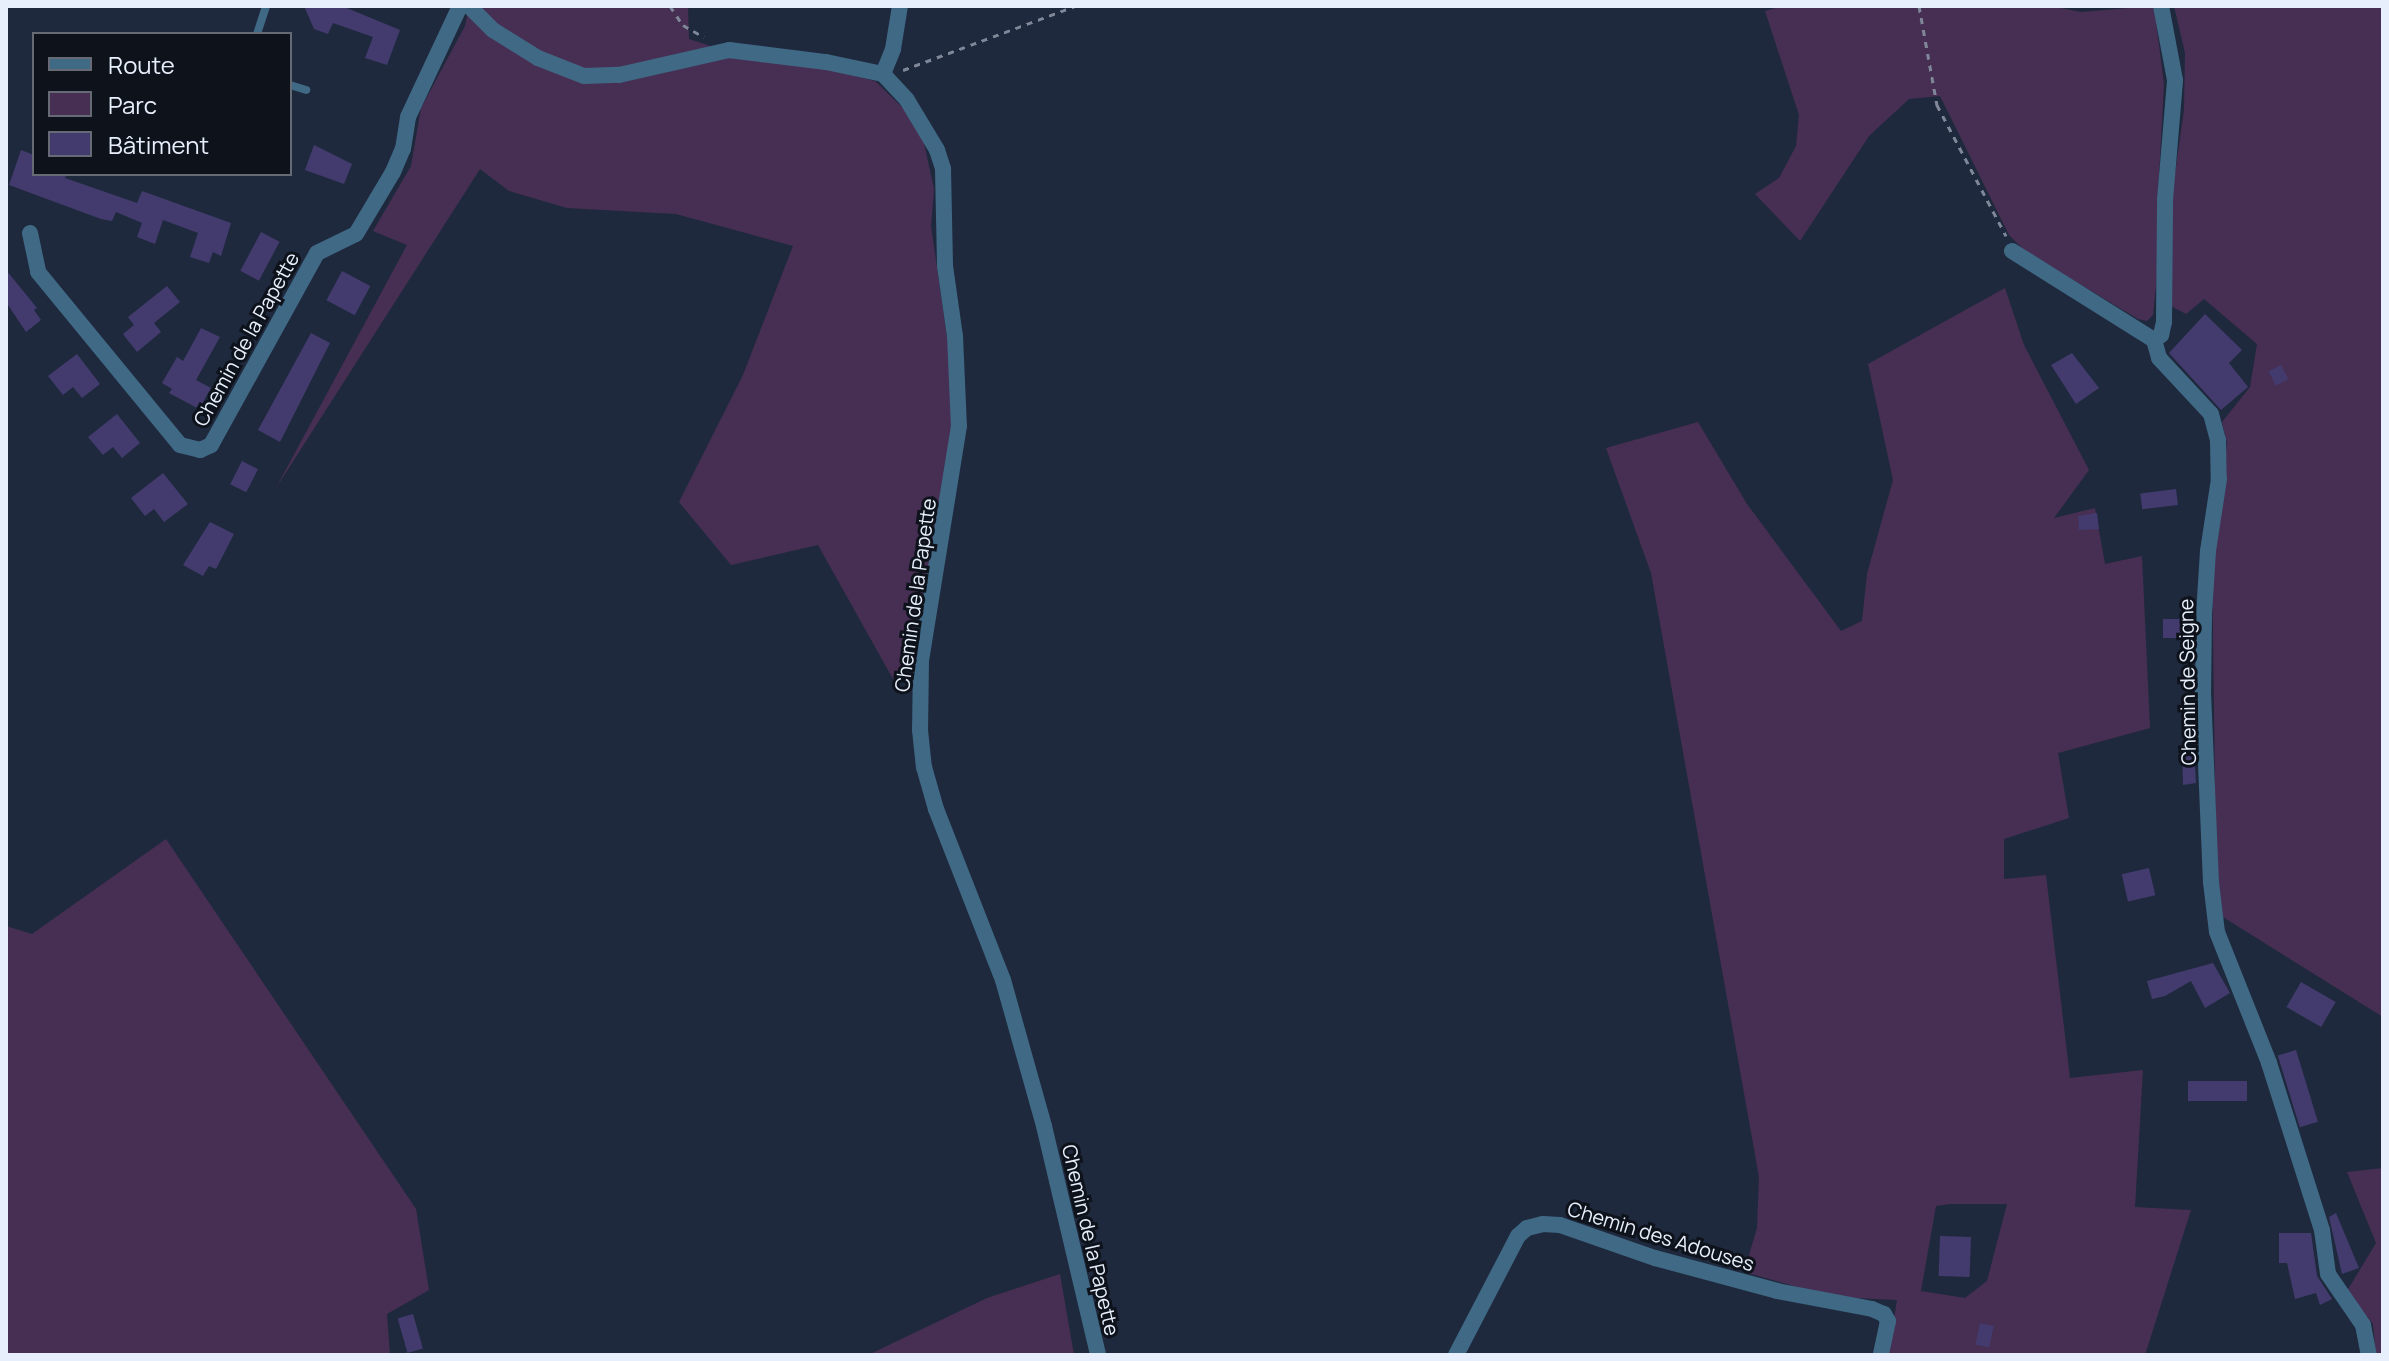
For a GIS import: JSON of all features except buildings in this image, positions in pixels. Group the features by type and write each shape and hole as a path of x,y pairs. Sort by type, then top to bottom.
{"street":[{"name":"Chemin de la Papette","path":"30,233 38,272 180,445 200,450 211,445 317,253 356,234 393,172 403,149 408,117 460,6"},
{"path":"469,6 504,37 538,58 584,76 619,75 729,50 826,62 883,74 893,49 900,6"},
{"path":"2012,251 2154,340 2161,335 2164,322 2165,200 2175,80 2161,6"},
{"name":"Chemin de la Papette","path":"883,74 907,100 937,150 943,169 945,266 959,392 954,469 921,661 919,719 924,767 936,809 1003,980 1044,1126 1098,1355"},
{"name":"Chemin de Seigne","path":"2154,340 2159,358 2211,414 2218,440 2219,479 2208,551 2203,677 2211,882 2217,932 2265,1051 2322,1230 2328,1274 2363,1325 2369,1355"},
{"name":"Chemin des Adouses","path":"1456,1355 1518,1236 1527,1228 1543,1224 1560,1225 1655,1258 1777,1291 1872,1309 1884,1314 1888,1321 1881,1355"}],"lane":[{"path":"258,32 266,6"},
{"path":"292,86 306,90"}],"path":[{"path":"670,6 683,25 729,50"},
{"path":"883,74 926,62 1075,6"},
{"path":"1919,6 1937,105 2012,251"}],"green space":[{"path":"469,6 688,6 689,39 756,61 823,68 875,81 903,108 924,143 934,189 931,226 954,386 954,436 909,667 893,679 818,545 731,565 679,502 743,375 793,246 676,214 567,208 509,191 480,169 276,488 407,245 373,231 411,166 421,108 465,26"},
{"path":"1783,6 2050,6 2081,12 2154,6 2164,84 2157,211 2159,256 2153,315 2147,321 2138,319 2025,251 2009,235 1940,96 1909,99 1869,136 1800,241 1755,194 1779,178 1796,146 1799,115 1765,11"},
{"path":"2174,6 2383,6 2383,1017 2223,917 2216,859 2212,561 2227,443 2222,422 2250,387 2257,344 2204,299 2186,314 2171,306 2172,195 2184,110 2185,53"},
{"path":"2005,288 2024,345 2089,470 2054,518 2095,508 2105,564 2142,556 2150,728 2058,753 2069,818 2004,839 2004,879 2046,875 2070,1078 2143,1070 2135,1207 2191,1210 2145,1355 1888,1355 1897,1300 1834,1297 1744,1272 1757,1228 1759,1177 1651,573 1606,448 1698,422 1747,504 1841,631 1862,621 1867,574 1893,480 1868,364","holes":["2007,1204 1987,1281 1965,1298 1921,1291 1936,1206"]},
{"path":"166,839 416,1209 429,1290 387,1314 390,1355 6,1355 6,926 32,934"},
{"path":"2383,1168 2383,1355 2376,1355 2373,1324 2347,1291 2376,1243 2347,1172"},
{"path":"1060,1274 1074,1355 868,1355 987,1298"}]}
